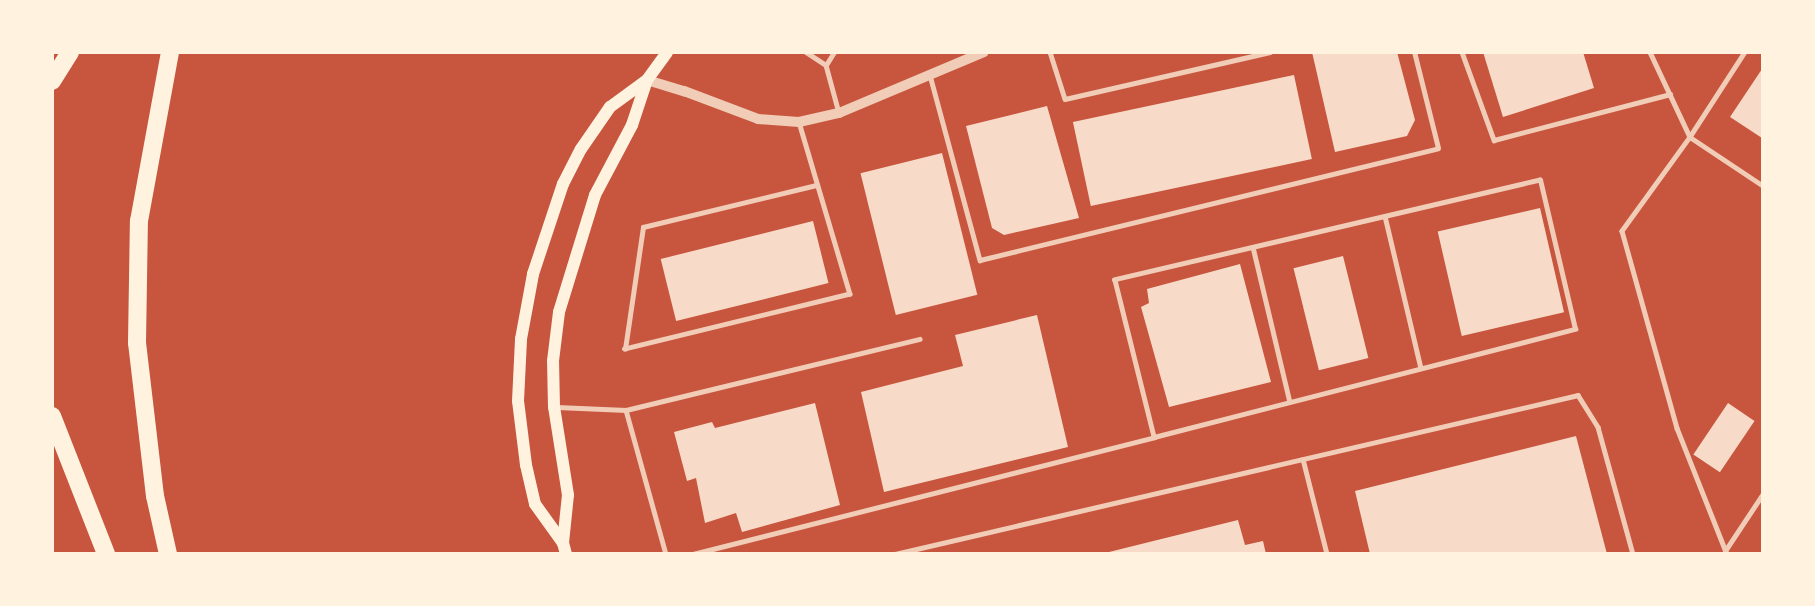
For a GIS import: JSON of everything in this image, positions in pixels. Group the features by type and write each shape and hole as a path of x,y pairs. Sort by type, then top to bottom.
{"highway":[{"path":"52,81 70,52"},
{"path":"168,58 139,221 137,344 155,496 168,554"},
{"path":"52,416 106,554"}],"main road":[{"path":"565,548 568,495 554,407 553,361 559,312 595,195 632,125 647,80 667,52"},
{"path":"565,548 535,504 526,465 519,401 523,328 533,274 568,175 581,149 610,107 647,80"}],"street":[{"path":"647,80 684,91 758,119 799,122 839,113 984,52"}],"lane":[{"path":"806,52 826,65 839,113"},
{"path":"826,65 834,52"},
{"path":"1050,52 1065,99 1270,52"},
{"path":"930,75 980,260 1438,148 1414,52"},
{"path":"1462,52 1494,140 1670,94"},
{"path":"1650,52 1690,137 1762,185"},
{"path":"1726,552 1677,428 1622,231 1690,137 1745,52"},
{"path":"799,122 850,294 625,350 643,227 817,185"},
{"path":"693,554 1575,329 1540,180 1115,280 1154,436"},
{"path":"1385,216 1421,368"},
{"path":"1253,247 1290,402"},
{"path":"554,407 626,410 920,339"},
{"path":"896,554 1578,395 1598,428 1633,554"},
{"path":"626,410 666,554"},
{"path":"1303,459 1327,554"},
{"path":"1726,552 1762,495"}],"building":[{"path":"1312,52 1397,52 1415,120 1407,136 1335,152"},
{"path":"1483,52 1583,52 1594,88 1503,117"},
{"path":"1762,69 1762,138 1730,117"},
{"path":"1294,75 1312,159 1091,206 1073,122"},
{"path":"1047,106 1079,218 1004,235 992,228 966,126"},
{"path":"942,153 977,295 896,315 860,173"},
{"path":"1540,208 1564,312 1462,336 1438,232"},
{"path":"813,221 828,283 676,321 661,259"},
{"path":"1343,256 1368,358 1319,370 1294,268"},
{"path":"1240,264 1271,382 1169,407 1141,307 1149,303 1147,289"},
{"path":"1037,315 1068,447 884,492 861,392 963,366 955,335"},
{"path":"815,403 840,505 742,532 736,513 705,523 696,478 687,481 674,432 712,422 715,428"},
{"path":"1728,403 1755,421 1720,472 1693,454"},
{"path":"1576,436 1607,554 1370,554 1355,491"},
{"path":"1238,520 1245,545 1263,541 1266,554 1101,554"}]}
